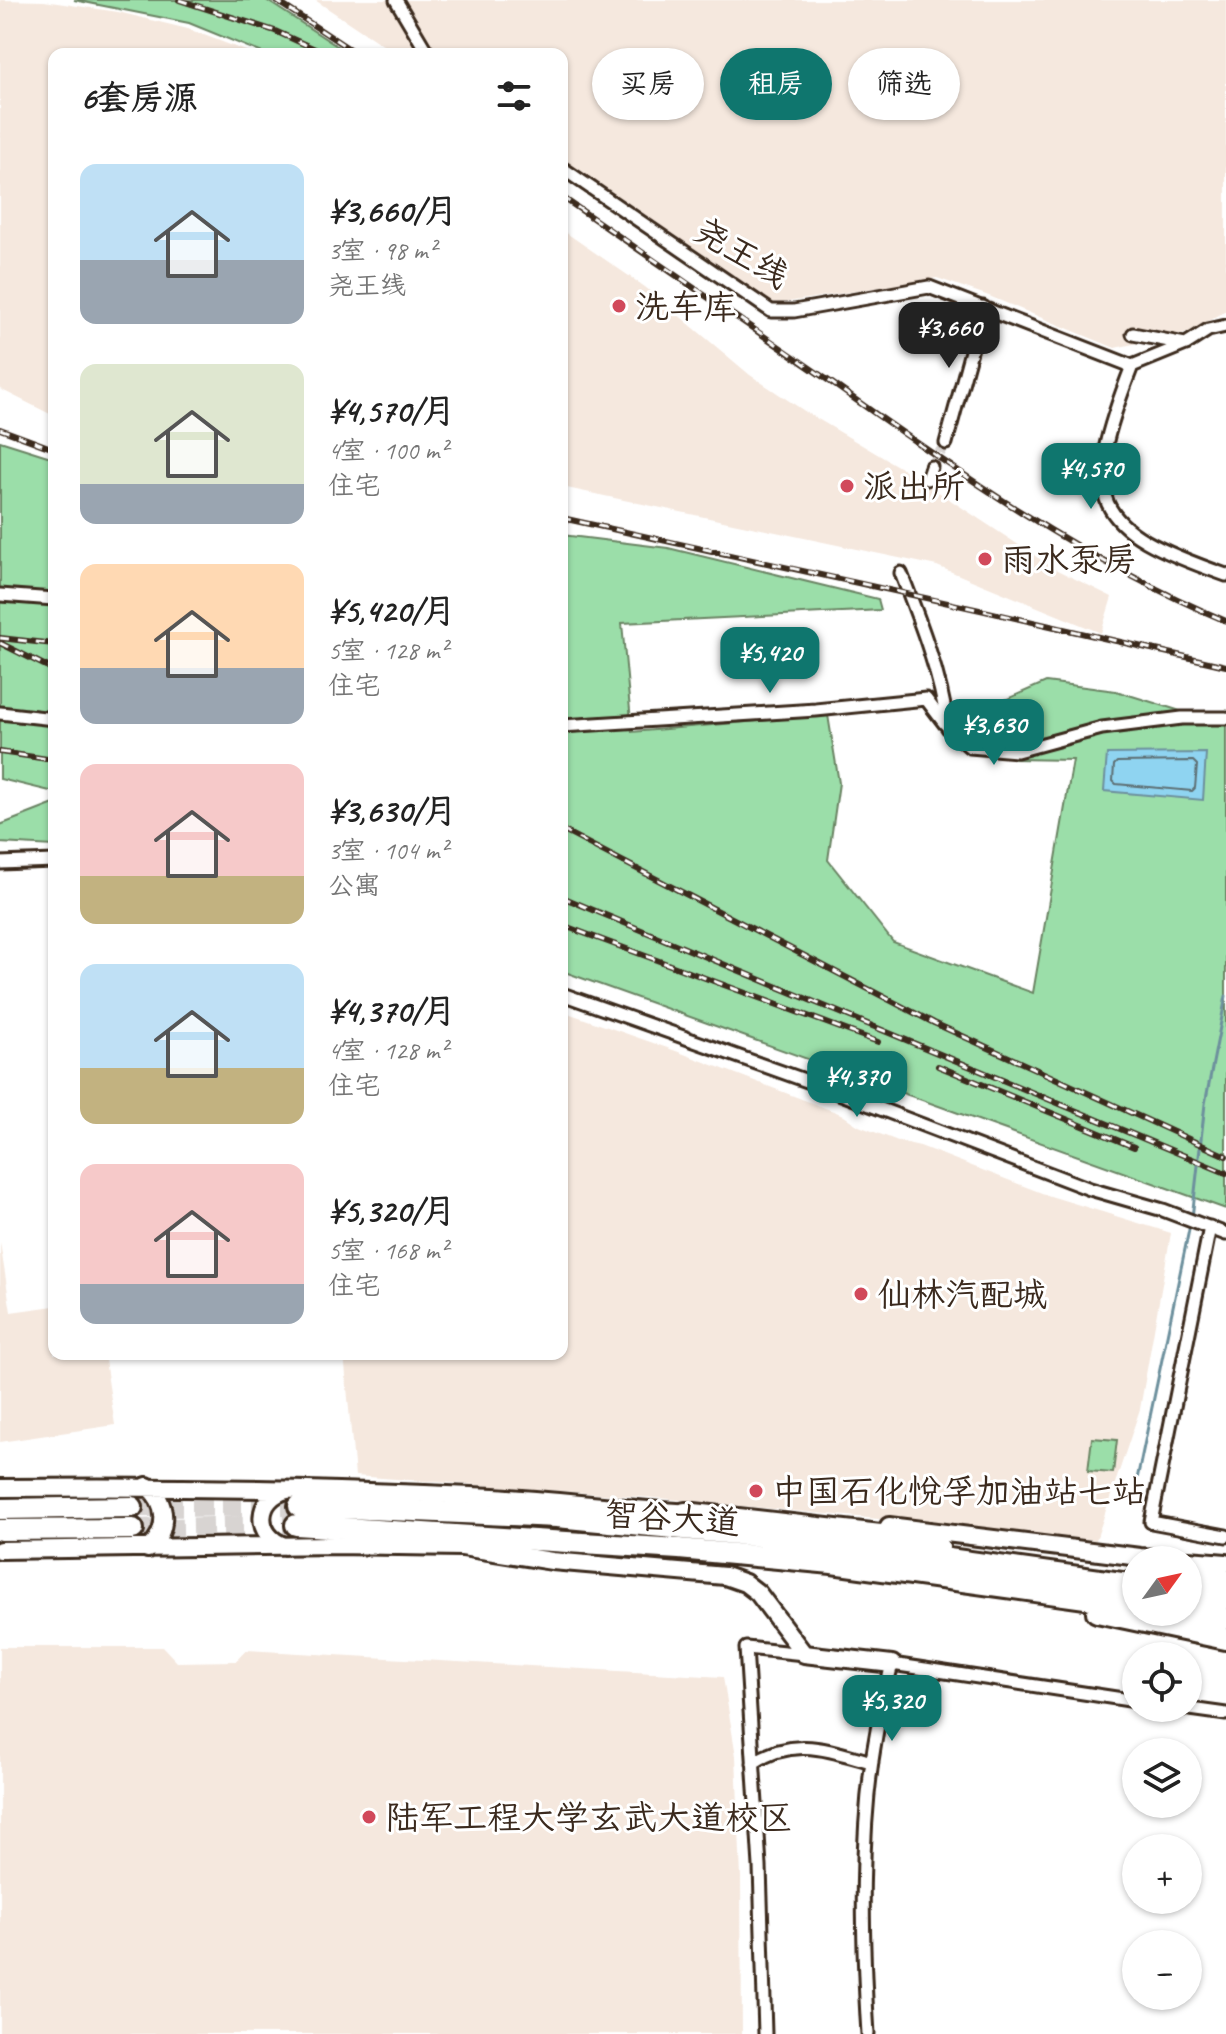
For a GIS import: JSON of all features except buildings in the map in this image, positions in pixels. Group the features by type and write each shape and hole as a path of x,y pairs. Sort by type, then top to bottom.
{"highway":[{"path":"0,1509 132,1507"},
{"path":"685,1513 907,1538 1012,1567 1122,1571"},
{"name":"智谷大道","path":"295,1517 557,1517 841,1544 1122,1583"},
{"name":"智谷大道","path":"295,1517 832,1563 1122,1603"},
{"path":"0,1530 133,1529"},
{"path":"462,1547 954,1580 1222,1632"},
{"path":"1202,1578 1226,1580"},
{"path":"1202,1595 1226,1599"},
{"path":"1202,1622 1222,1632"}],"main road":[{"path":"147,1486 157,1496 164,1517 160,1535 148,1549"},
{"path":"0,1488 147,1486 462,1547 552,1561 725,1576 745,1583 758,1593 804,1654 892,1664"},
{"path":"0,1550 148,1549 295,1517 496,1497 685,1513 811,1517 1122,1555"},
{"path":"1202,1561 1226,1563"}],"street":[{"path":"396,0 424,48"},
{"name":"尧王线","path":"568,172 771,311 794,311 929,287 1132,366"},
{"path":"946,443 983,307"},
{"path":"1226,326 1208,330 1186,344 1132,366 1116,407 1101,477 1103,495 1114,518 1131,533 1172,556 1226,575"},
{"path":"1133,334 1186,344"},
{"path":"927,479 931,467"},
{"path":"901,573 943,692 948,728"},
{"path":"0,595 48,599"},
{"path":"568,726 816,710 926,699 948,728 970,747 1017,751 1102,728 1182,718 1226,718"},
{"path":"0,713 48,718"},
{"path":"0,863 48,861"},
{"path":"568,996 810,1082 1090,1189 1163,1210 1226,1234"},
{"path":"1210,1227 1151,1522 1226,1536"},
{"path":"765,2034 760,1866 746,1648 804,1654"},
{"path":"868,2034 864,1976 865,1855 875,1736 892,1664 1122,1699"},
{"path":"1202,1711 1226,1714"},
{"path":"753,1763 784,1747 836,1752 872,1762"}],"shaded area":[{"path":"0,0 44,1 118,12 188,29 238,48 48,48 48,413 0,389"},
{"path":"315,0 1226,0 1226,311 1189,332 1115,348 937,278 769,305 568,170 568,48 387,48"},
{"path":"568,234 645,287 750,375 911,474 1055,569 1112,597 1101,633 937,566 568,488"},
{"name":"仙林汽配城","path":"568,1013 841,1114 859,1126 898,1141 920,1146 1047,1195 1171,1233 1140,1409 1096,1540 669,1499 355,1476 345,1360 568,1360"},
{"path":"0,1242 11,1312 48,1307 48,1360 105,1360 115,1425 0,1442"},
{"name":"陆军工程大学玄武大道校区","path":"0,1647 163,1647 177,1662 236,1661 246,1650 723,1677 736,1756 742,2034 0,2034"}],"green space":[{"path":"74,0 266,0 340,48 250,48 189,23"},
{"path":"0,441 48,456 48,791 0,779"},
{"path":"568,536 668,548 878,599 881,610 622,623 632,732 828,715 839,783 828,860 893,942 1033,993 1073,760 1013,759 998,703 1046,682 1116,691 1226,725 1226,1209 568,973"},
{"path":"48,806 48,846 0,843 0,825"},
{"path":"1092,1438 1117,1440 1113,1473 1088,1471"}],"water":[{"path":"1206,753 1203,800 1104,791 1107,754"}],"waterway":[{"path":"1192,1218 1205,1104 1226,996"},
{"path":"1136,1484 1190,1225"}],"tunnel":[{"path":"931,467 946,443"},
{"path":"132,1507 299,1506"},
{"path":"133,1529 296,1525"}],"railway":[{"path":"179,0 275,31 313,48"},
{"path":"275,0 348,48"},
{"path":"568,201 974,482 1122,571 1226,621"},
{"path":"0,429 48,447"},
{"path":"568,519 1226,666"},
{"path":"0,638 48,643"},
{"path":"0,643 48,667"},
{"path":"0,752 48,759"},
{"path":"568,833 934,1023 1226,1156"},
{"path":"568,899 1226,1173"},
{"path":"568,927 878,1042"},
{"path":"938,1066 1134,1147"}],"place":[{"name":"洗车库","path":"619,306"},
{"name":"派出所","path":"847,486"},
{"name":"雨水泵房","path":"985,559"},
{"name":"仙林汽配城","path":"861,1294"},
{"name":"中国石化悦孚加油站七站","path":"756,1491"},
{"name":"陆军工程大学玄武大道校区","path":"369,1817"}]}
